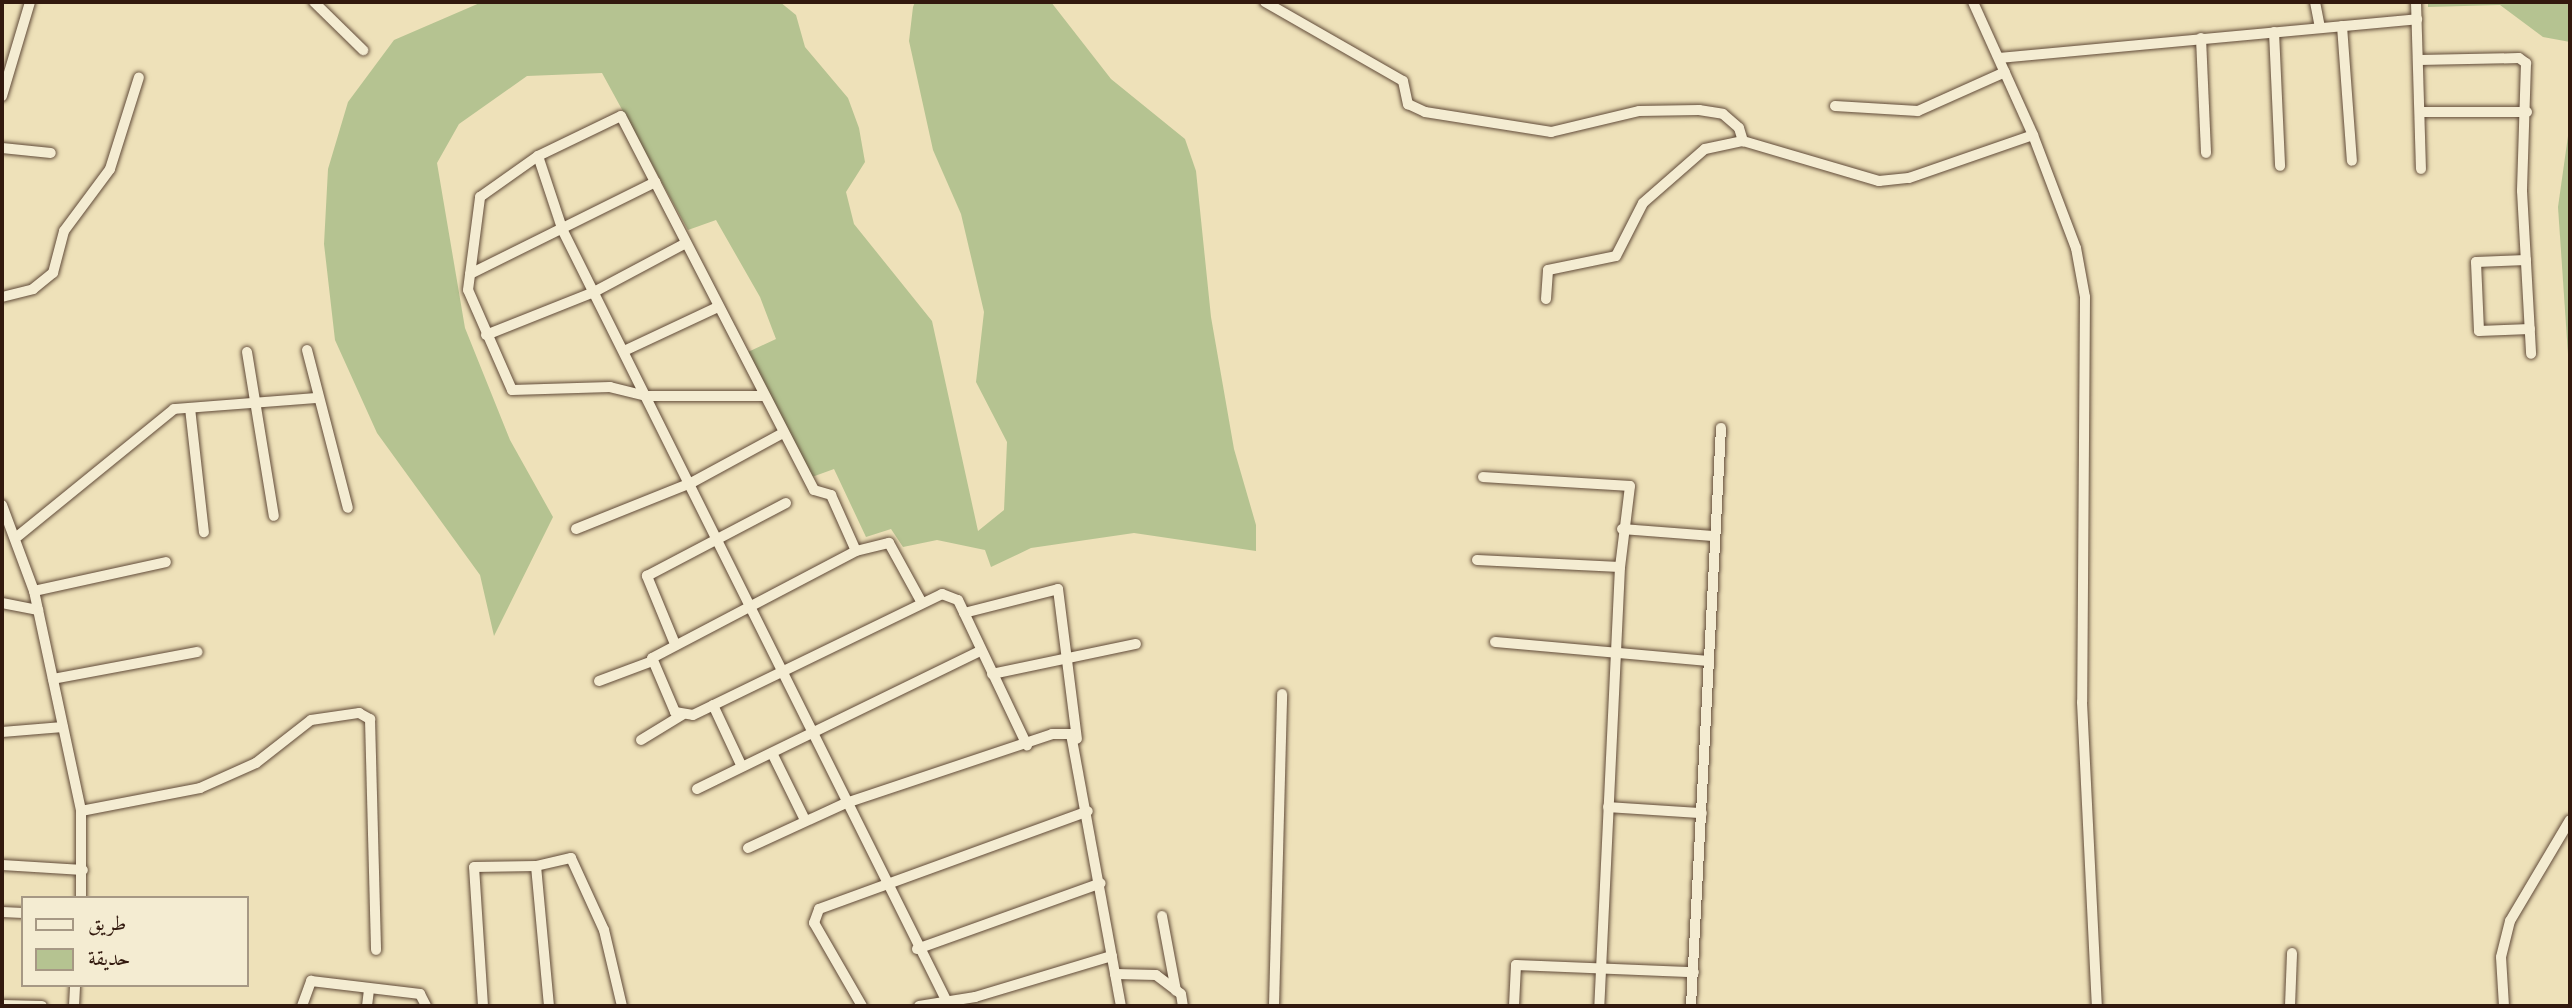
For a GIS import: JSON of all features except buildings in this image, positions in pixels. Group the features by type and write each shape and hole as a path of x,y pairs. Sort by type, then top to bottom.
{"street":[{"path":"2,96 6,71 30,2"},
{"path":"314,2 363,50"},
{"path":"1265,2 1403,81 1408,104 1425,112 1559,132 1639,111 1699,110 1723,114 1744,141"},
{"path":"1973,2 2033,135 2076,248 2085,297 2082,714 2097,1006"},
{"path":"2315,2 2319,27"},
{"path":"2416,2 2423,112 2421,169"},
{"path":"1999,58 2417,19"},
{"path":"2342,26 2352,161"},
{"path":"2274,32 2280,166"},
{"path":"2202,38 2206,153"},
{"path":"2419,60 2519,58 2526,64 2526,260 2531,354"},
{"path":"1835,106 1918,111 2005,72"},
{"path":"2,297 33,289 53,274 64,231 110,169 139,77"},
{"path":"2423,112 2527,112"},
{"path":"763,396 646,396 610,387 512,390 468,290 480,197 538,156 621,116 763,396 814,490 831,495 856,551"},
{"path":"1546,299 1548,270 1616,256 1643,203 1687,161 1705,149 1744,141 1879,181 1909,178 2033,135"},
{"path":"2,148 51,153"},
{"path":"538,156 563,231 721,542 883,886 948,1004"},
{"path":"470,274 563,231 655,182"},
{"path":"486,335 594,292 686,243"},
{"path":"2526,260 2476,262 2479,331 2530,329"},
{"path":"624,351 718,307"},
{"path":"307,350 348,508"},
{"path":"247,352 274,516"},
{"path":"18,536 174,409 318,398"},
{"path":"190,408 204,532"},
{"path":"1691,1006 1702,813 1706,661 1721,428"},
{"path":"576,529 691,483 783,433"},
{"path":"1483,477 1630,486 1622,528 1599,1006"},
{"path":"676,644 646,576 721,542 786,503"},
{"path":"2,505 18,536 34,591 81,811 81,896"},
{"path":"1622,528 1713,536"},
{"path":"599,681 650,662 676,644 751,608 856,551 889,543 922,604"},
{"path":"1478,560 1620,567"},
{"path":"34,591 166,562"},
{"path":"964,613 1058,589 1077,739 1121,1006"},
{"path":"641,740 682,715 713,705 922,604 952,596 964,613 1027,744"},
{"path":"2,603 38,610"},
{"path":"1495,642 1618,649 1706,661"},
{"path":"992,674 1136,644"},
{"path":"697,789 980,651"},
{"path":"53,679 197,652"},
{"path":"650,662 674,712 682,715"},
{"path":"1273,1006 1282,694"},
{"path":"713,705 742,767"},
{"path":"81,811 200,788 256,763 311,720 359,713 370,719 376,950"},
{"path":"2,732 63,727"},
{"path":"748,848 846,803 1065,732 1077,739"},
{"path":"772,753 805,820"},
{"path":"1608,807 1702,813"},
{"path":"862,1006 815,915 883,886 1088,811"},
{"path":"2504,1006 2501,957 2510,921 2570,820"},
{"path":"482,1006 474,867 536,866 571,858 604,930 622,1006"},
{"path":"2,865 83,870"},
{"path":"536,866 550,1006"},
{"path":"917,949 1101,883"},
{"path":"2,912 21,913"},
{"path":"1162,916 1176,991 1183,1006"},
{"path":"2290,1006 2292,953"},
{"path":"919,1006 948,1004 1112,956"},
{"path":"1514,1006 1516,965 1601,966 1694,972"},
{"path":"1115,974 1156,975 1176,991"},
{"path":"302,1006 307,981 420,994 426,1006"},
{"path":"74,1006 75,987"},
{"path":"367,1006 369,989"},
{"path":"2,1005 39,1006"}],"green space":[{"path":"482,2 780,2 796,15 805,47 848,98 859,128 865,162 846,192 854,224 932,321 978,531 1004,510 1007,442 976,382 984,312 961,214 933,150 909,41 913,7 915,2 1051,2 1111,79 1185,139 1196,171 1211,317 1234,449 1256,525 1256,551 1134,533 1031,548 991,567 985,550 937,540 903,547 891,529 866,537 834,469 812,477 748,352 776,339 760,297 716,220 688,230 602,73 527,76 459,124 437,163 465,328 510,440 553,517 494,636 480,575 377,433 335,340 324,244 328,169 348,102 394,40"},
{"path":"2428,2 2570,2 2570,42 2543,37 2500,5 2428,7"},
{"path":"2570,122 2570,354 2568,354 2558,207"}]}
